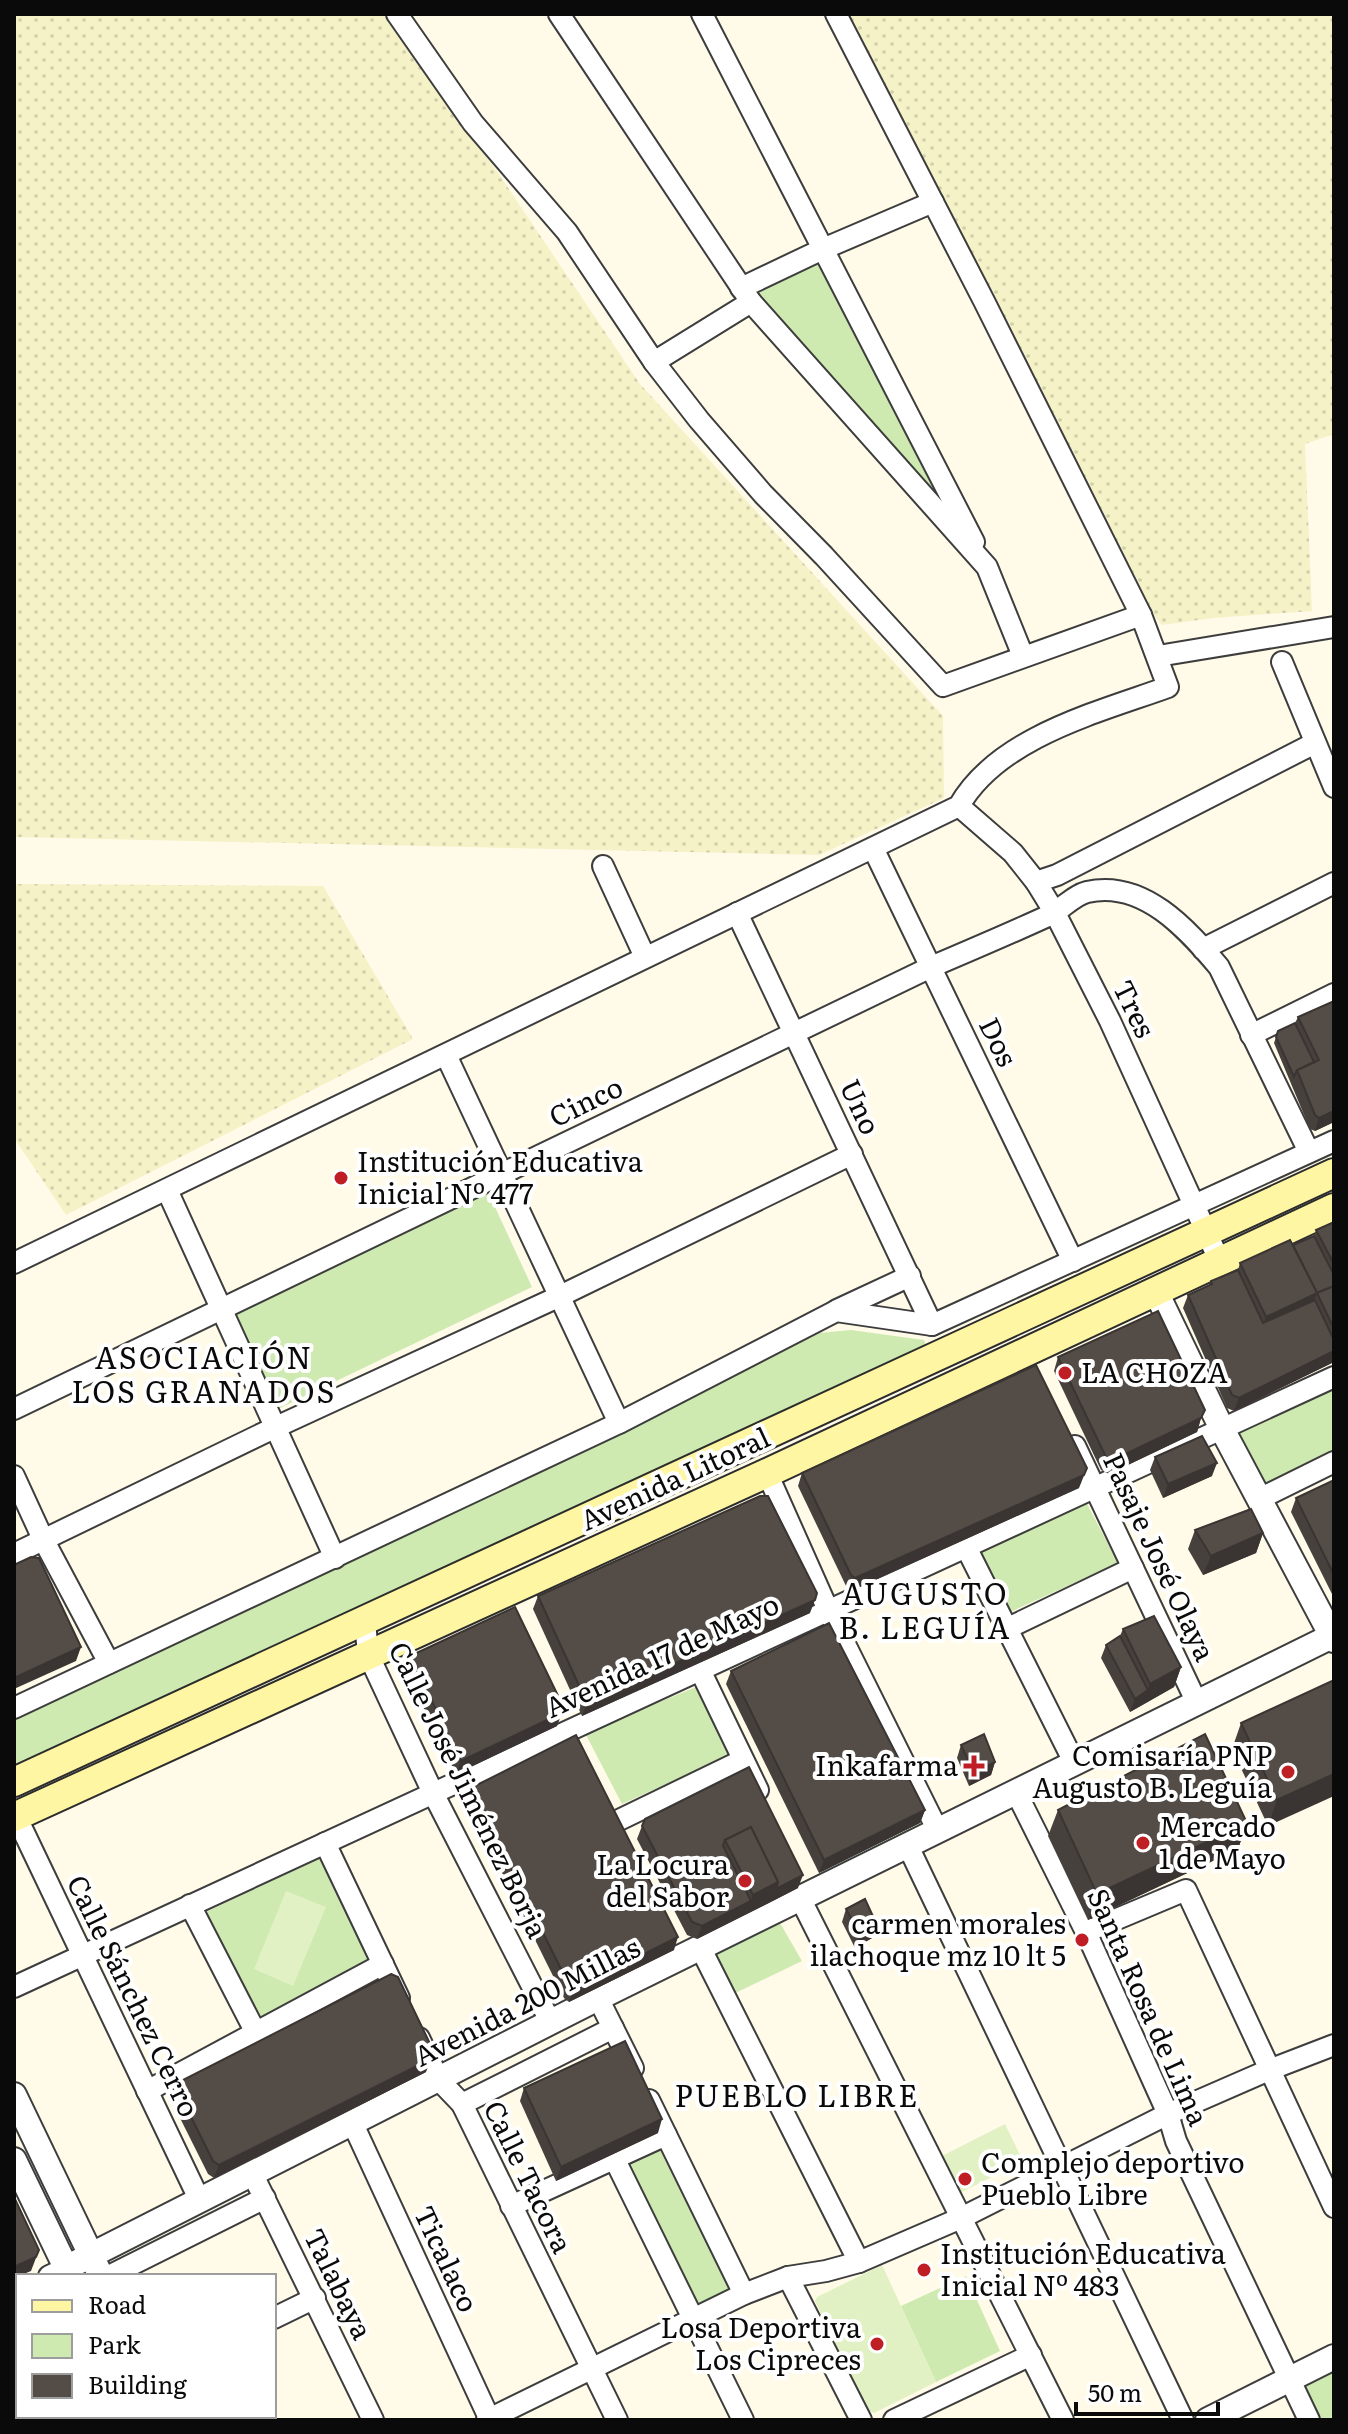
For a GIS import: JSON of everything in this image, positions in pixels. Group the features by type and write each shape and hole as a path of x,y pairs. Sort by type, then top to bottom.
{"main road":[{"name":"Avenida Litoral","path":"14,1782 1334,1173"},
{"name":"Avenida Litoral","path":"15,1817 368,1654 509,1598 767,1473 1031,1356 1156,1292 1334,1208"}],"street":[{"path":"397,14 473,123 567,232 654,362 699,420 763,494 943,686 1141,615"},
{"path":"559,14 746,295 987,567"},
{"path":"702,14 987,567 1023,656"},
{"path":"14,1263 959,806 981,776 1046,732 1168,687 1141,615 836,14"},
{"path":"654,362 746,295 823,249 933,202"},
{"path":"1158,656 1334,627"},
{"path":"1282,662 1334,787"},
{"path":"1036,882 1057,875 1315,743"},
{"name":"Tres","path":"959,806 1013,853 1055,913 1110,1021 1220,1262"},
{"name":"Dos","path":"873,848 1073,1261"},
{"path":"603,866 645,957"},
{"path":"1203,949 1334,883"},
{"name":"Cinco","path":"14,1409 931,967 1055,913 1085,892 1128,892 1174,917 1219,967 1309,1152"},
{"name":"Uno","path":"737,913 932,1325"},
{"path":"1251,1035 1334,994"},
{"path":"446,1055 619,1423"},
{"path":"836,1311 932,1325 1334,1141"},
{"path":"14,1554 274,1428 558,1297 852,1154"},
{"path":"167,1190 335,1558"},
{"path":"14,1708 619,1423 910,1276"},
{"path":"1156,1292 1222,1429 1333,1637"},
{"name":"Avenida 17 de Mayo","path":"14,1987 1334,1377"},
{"name":"Pasaje José Olaya","path":"1068,1432 1197,1703"},
{"path":"1261,1498 1334,1462"},
{"path":"767,1473 828,1610 937,1829"},
{"path":"14,1476 43,1539 109,1663"},
{"path":"966,1547 1074,1762"},
{"path":"1006,1629 1133,1568"},
{"name":"Calle José Jiménez Borja","path":"365,1622 368,1654 433,1793 551,2023"},
{"name":"Avenida 200 Millas","path":"61,2273 96,2266 200,2201 252,2173 551,2023 805,1890 1016,1792 1333,1637"},
{"path":"700,1670 770,1813"},
{"path":"617,1821 743,1760"},
{"name":"Santa Rosa de Lima","path":"1016,1792 1086,1932 1168,2114 1176,2141 1309,2420"},
{"name":"Calle Sánchez Cerro","path":"15,1817 200,2201"},
{"name":"Calle Tacora","path":"325,1843 439,2080 462,2104 617,2420"},
{"path":"907,1844 1183,2420"},
{"path":"805,1890 961,2218 1063,2420"},
{"path":"1086,1932 1186,1890 1334,2207"},
{"path":"190,1905 256,2033"},
{"path":"686,1950 859,2262"},
{"path":"147,2091 383,1964"},
{"path":"598,1998 744,2294"},
{"path":"462,2104 613,2028"},
{"path":"489,2420 744,2294 788,2277 859,2262 961,2218 1168,2114 1334,2045"},
{"path":"14,2095 96,2266"},
{"name":"Ticalaco","path":"352,2122 489,2420"},
{"path":"511,2206 666,2135"},
{"path":"614,2158 743,2420"},
{"path":"14,2160 61,2273"},
{"name":"Talabaya","path":"252,2173 373,2420"},
{"path":"113,2274 265,2198"},
{"path":"788,2277 861,2420"},
{"path":"276,2317 315,2298"},
{"path":"894,2420 1031,2355"},
{"path":"1208,2420 1334,2357"}],"shaded area":[{"path":"14,14 391,14 640,384 943,716 944,798 819,855 14,837"},
{"path":"845,14 1334,14 1334,434 1305,444 1312,611 1162,625 1154,615"},
{"path":"14,884 323,886 413,1039 66,1215 14,1138"}],"green space":[{"path":"819,261 949,508 910,473 759,301 757,291"},
{"path":"488,1192 532,1287 278,1409 233,1311"},
{"path":"851,1330 924,1340 927,1348 14,1771 14,1720 819,1333"},
{"path":"1334,1384 1334,1451 1265,1484 1236,1430"},
{"path":"1085,1500 1118,1563 1008,1613 976,1550"},
{"path":"696,1687 730,1755 622,1804 585,1733"},
{"path":"320,1858 372,1963 258,2018 206,1912"},
{"path":"286,1891 326,1907 293,1986 254,1969"},
{"path":"780,1923 802,1961 729,1996 709,1957"},
{"name":"Complejo deportivo Pueblo Libre","path":"1005,2124 1023,2161 952,2197 934,2160"},
{"path":"663,2144 735,2293 697,2311 625,2162"},
{"name":"Losa Deportiva Los Cipreces","path":"882,2265 936,2382 874,2413 866,2409 815,2301 817,2297"},
{"path":"966,2276 1000,2351 936,2382 901,2306"},
{"path":"1334,2370 1334,2420 1318,2420 1302,2385"}],"building":[{"path":"1334,1001 1334,1111 1319,1118 1297,1070 1319,1060 1298,1017"},
{"path":"1295,1023 1314,1062 1297,1070 1294,1077 1276,1037 1278,1031"},
{"path":"1334,1222 1334,1264 1316,1230"},
{"path":"1314,1236 1334,1275 1334,1286 1317,1293 1293,1245"},
{"path":"1290,1240 1317,1293 1266,1317 1240,1263"},
{"path":"1238,1270 1263,1323 1315,1300 1334,1340 1334,1351 1239,1398 1232,1395 1188,1295"},
{"path":"1334,1286 1334,1329 1317,1293"},
{"path":"1158,1311 1205,1410 1201,1418 1113,1460 1106,1457 1058,1357"},
{"path":"1036,1365 1087,1468 1084,1475 855,1578 851,1575 802,1473"},
{"path":"1202,1436 1217,1463 1168,1484 1155,1457"},
{"path":"1334,1480 1334,1575 1296,1498"},
{"path":"760,1496 768,1496 817,1593 815,1600 587,1703 538,1596"},
{"path":"1251,1509 1263,1533 1211,1556 1195,1530"},
{"path":"31,1557 39,1558 81,1647 14,1678 14,1565"},
{"path":"515,1607 563,1706 562,1713 461,1761 410,1656"},
{"path":"1154,1616 1181,1667 1150,1684 1123,1629"},
{"path":"829,1623 925,1810 824,1860 731,1671"},
{"path":"1120,1636 1148,1690 1135,1699 1106,1645"},
{"name":"Comisaría PNP Augusto B. Leguía","path":"1334,1680 1334,1774 1277,1800 1241,1723"},
{"path":"984,1734 995,1762 974,1773 961,1745"},
{"name":"Mercado 1 de Mayo","path":"1205,1734 1247,1823 1097,1894 1058,1810"},
{"path":"576,1735 678,1937 574,1989 569,1985 471,1788"},
{"path":"749,1767 803,1875 776,1889 778,1882 751,1827 725,1840 723,1846 751,1901 702,1926 692,1922 642,1826 645,1819"},
{"path":"751,1827 778,1882 753,1895 725,1840"},
{"path":"865,1899 877,1925 860,1934 846,1909"},
{"path":"391,1974 398,1977 434,2052 431,2059 219,2165 213,2161 177,2089 181,2081"},
{"path":"625,2041 662,2119 561,2167 524,2088"},
{"path":"14,2197 39,2250 36,2257 14,2267"}],"place":[{"name":"Institución Educativa Inicial Nº 477","path":"341,1178"},
{"name":"LA CHOZA","path":"1065,1373"},
{"name":"Inkafarma","path":"974,1766"},
{"name":"Comisaría PNP Augusto B. Leguía","path":"1288,1772"},
{"name":"Mercado 1 de Mayo","path":"1143,1843"},
{"name":"La Locura del Sabor","path":"745,1881"},
{"name":"carmen morales ilachoque mz 10 lt 5","path":"1082,1940"},
{"name":"Complejo deportivo Pueblo Libre","path":"965,2179"},
{"name":"Institución Educativa Inicial Nº 483","path":"924,2270"},
{"name":"Losa Deportiva Los Cipreces","path":"877,2344"}],"district":[{"name":"ASOCIACIÓN LOS GRANADOS","path":"204,1376"},
{"name":"AUGUSTO B. LEGUÍA","path":"925,1612"},
{"name":"PUEBLO LIBRE","path":"797,2097"}]}
